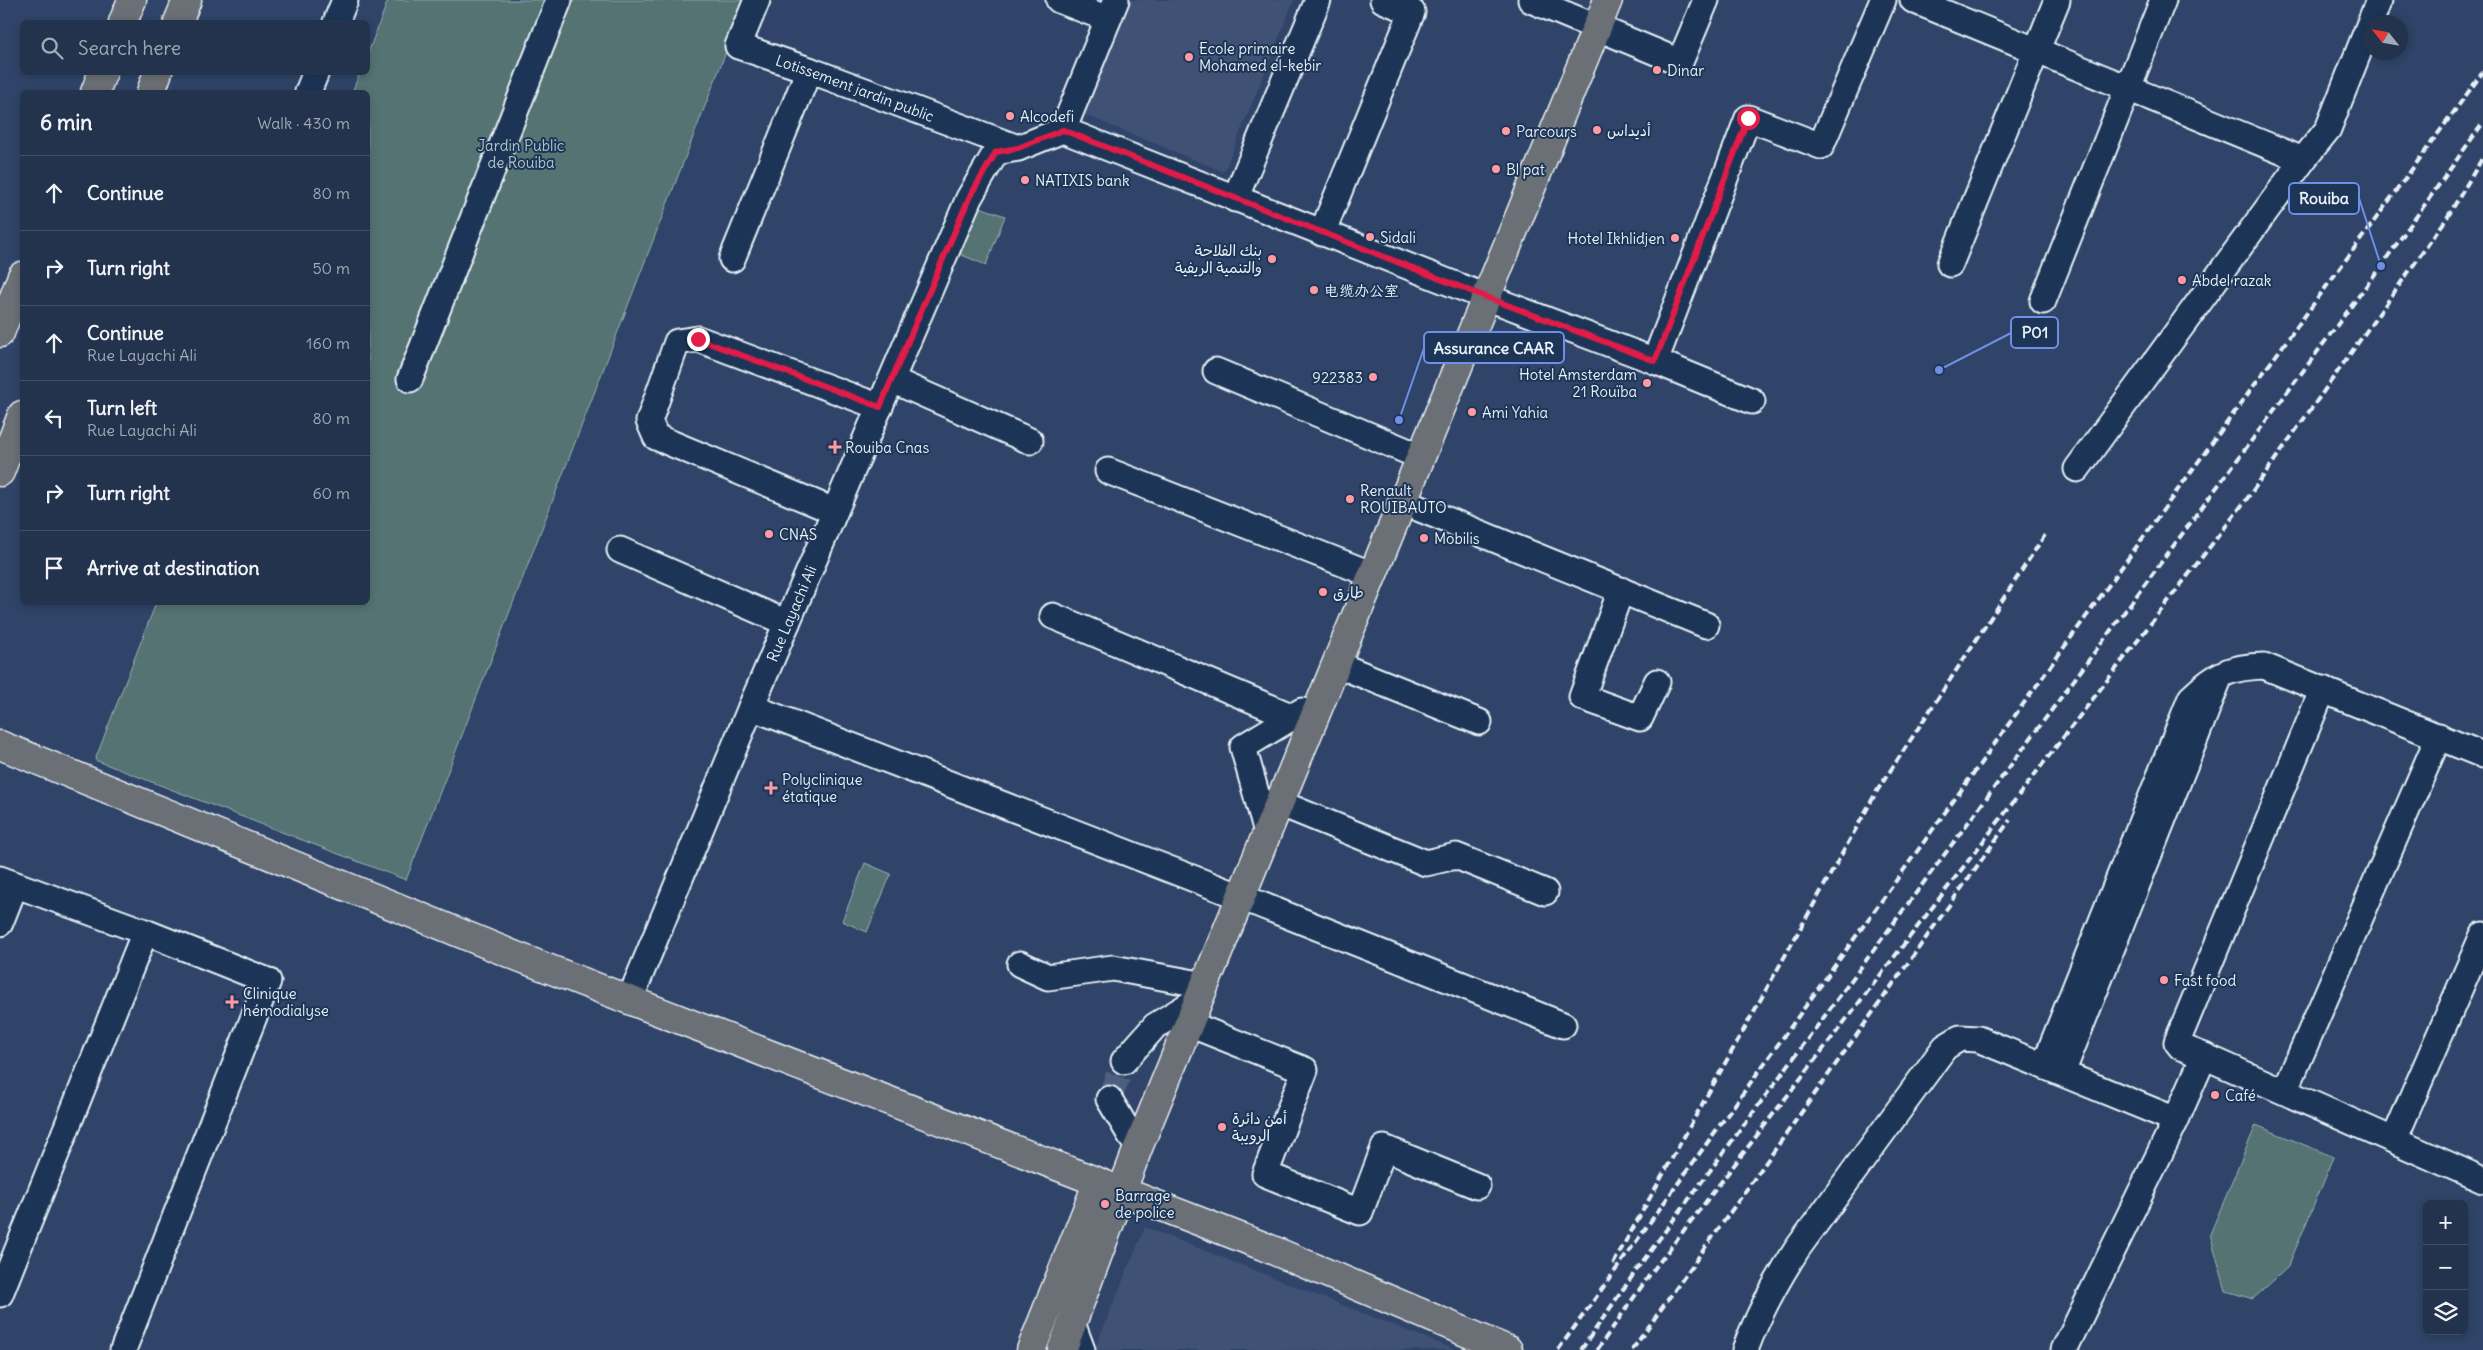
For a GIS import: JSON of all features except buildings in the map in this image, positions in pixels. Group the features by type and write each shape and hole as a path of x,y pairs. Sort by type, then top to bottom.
{"main road":[{"path":"124,20 132,0"},
{"path":"179,20 187,0"},
{"path":"1031,1350 1109,1187 1138,1148 1608,0"},
{"path":"96,90 102,75"},
{"path":"151,90 157,75"},
{"path":"0,333 20,281"},
{"path":"0,472 20,420"},
{"path":"0,745 516,956 1263,1246 1508,1350"},
{"path":"1062,1350 1072,1323 1109,1187"}],"street":[{"path":"337,20 345,0"},
{"path":"410,379 559,0"},
{"name":"Lotissement jardin public","path":"757,0 738,46 809,70 1018,148"},
{"path":"1059,0 1112,10 1063,130 1486,297 1655,361 1752,401"},
{"path":"1235,198 1318,0"},
{"path":"1322,233 1412,12 1383,0"},
{"path":"1531,0 1680,62 1706,0"},
{"path":"1655,361 1748,118 1821,146 1883,0"},
{"path":"1913,0 2303,160"},
{"path":"1950,264 2057,0"},
{"path":"2043,301 2163,0"},
{"path":"2077,469 2303,160 2328,130 2379,0"},
{"path":"732,259 809,70"},
{"path":"309,90 315,75"},
{"name":"Rue Layachi Ali","path":"630,999 751,707 969,198 996,152 1018,148 1063,130"},
{"path":"834,511 656,437 649,421 677,342 698,339 880,407"},
{"path":"1216,372 1421,457"},
{"path":"892,380 1030,441"},
{"path":"1108,471 1373,575"},
{"path":"1403,502 1706,625"},
{"path":"620,550 787,623"},
{"path":"1621,590 1582,697 1640,718 1657,682"},
{"path":"1053,616 1293,717"},
{"path":"1336,664 1479,722"},
{"path":"2053,1069 2192,698 2211,679 2239,667 2264,666 2483,755"},
{"path":"2323,689 2177,1042 2181,1047 2285,1091 2483,1180"},
{"path":"1267,832 1244,747 1323,696"},
{"path":"751,707 1241,897 1563,1025"},
{"path":"2285,1091 2438,736"},
{"path":"1279,803 1426,863 1456,856 1545,892"},
{"path":"0,922 8,882 145,932 268,981 122,1350"},
{"path":"0,1294 145,932"},
{"path":"2394,1140 2483,935"},
{"path":"1020,964 1048,977 1113,968 1202,992"},
{"path":"1124,1062 1155,1026 1202,992"},
{"path":"1189,1024 1305,1070 1265,1174 1360,1212 1384,1148 1477,1186"},
{"path":"1745,1350 1757,1318 1783,1271 1944,1047 1960,1038 1978,1038 2176,1120"},
{"path":"2064,1350 2176,1120 2204,1056"},
{"path":"1109,1099 1138,1148"},
{"path":"1072,1323 1082,1350"}],"shaded area":[{"name":"Ecole primaire Mohamed el-kebir","path":"1130,0 1294,0 1224,172 1083,114"},
{"path":"1145,1227 1456,1350 1094,1350"}],"green space":[{"name":"Jardin Public de Rouiba","path":"388,0 746,0 406,880 95,760 155,605 370,605 370,90 353,90 359,75 370,75 370,48"},
{"path":"971,204 1005,216 986,265 952,251"},
{"path":"865,863 891,874 867,932 842,921"},
{"path":"2256,1125 2334,1157 2288,1267 2253,1299 2226,1291 2210,1234"}],"tunnel":[{"path":"1109,1099 1124,1061"}],"railway":[{"path":"1558,1350 2155,521 2483,72"},
{"path":"1581,1350 1640,1265 2381,266 2483,123"},
{"path":"1597,1350 1651,1273 2249,496 2447,218 2483,157"},
{"path":"1613,1264 1877,791 2045,535"},
{"path":"1632,1350 2010,820"}],"place":[{"name":"Ecole primaire Mohamed el-kebir","path":"1189,57"},
{"name":"Dinar","path":"1657,70"},
{"name":"Alcodefi","path":"1010,116"},
{"name":"أديداس","path":"1597,130"},
{"name":"Parcours","path":"1506,131"},
{"name":"Bl pat","path":"1496,169"},
{"name":"NATIXIS bank","path":"1025,180"},
{"name":"Sidali","path":"1370,237"},
{"name":"Hotel Ikhlidjen","path":"1675,238"},
{"name":"بنك الفلاحة والتنمية الريفية","path":"1272,259"},
{"name":"Rouiba","path":"2381,266"},
{"name":"Abdel razak","path":"2182,280"},
{"name":"电缆办公室","path":"1314,290"},
{"name":"P01","path":"1939,370"},
{"name":"922383","path":"1373,377"},
{"name":"Hotel Amsterdam 21 Rouïba","path":"1647,383"},
{"name":"Ami Yahia","path":"1472,412"},
{"name":"Assurance CAAR","path":"1399,420"},
{"name":"Rouiba Cnas","path":"835,447"},
{"name":"Renault ROUIBAUTO","path":"1350,499"},
{"name":"CNAS","path":"769,534"},
{"name":"Mobilis","path":"1424,538"},
{"name":"طارق","path":"1323,592"},
{"name":"Polyclinique étatique","path":"771,788"},
{"name":"Fast food","path":"2164,980"},
{"name":"Clinique hémodialyse","path":"232,1002"},
{"name":"Café","path":"2215,1095"},
{"name":"أمن دائرة الرويبة","path":"1222,1127"},
{"name":"Barrage de police","path":"1105,1204"}],"route":[{"path":"698,339 880,407 969,198 996,152 1018,148 1063,130 1486,297 1655,361 1748,118"}]}
